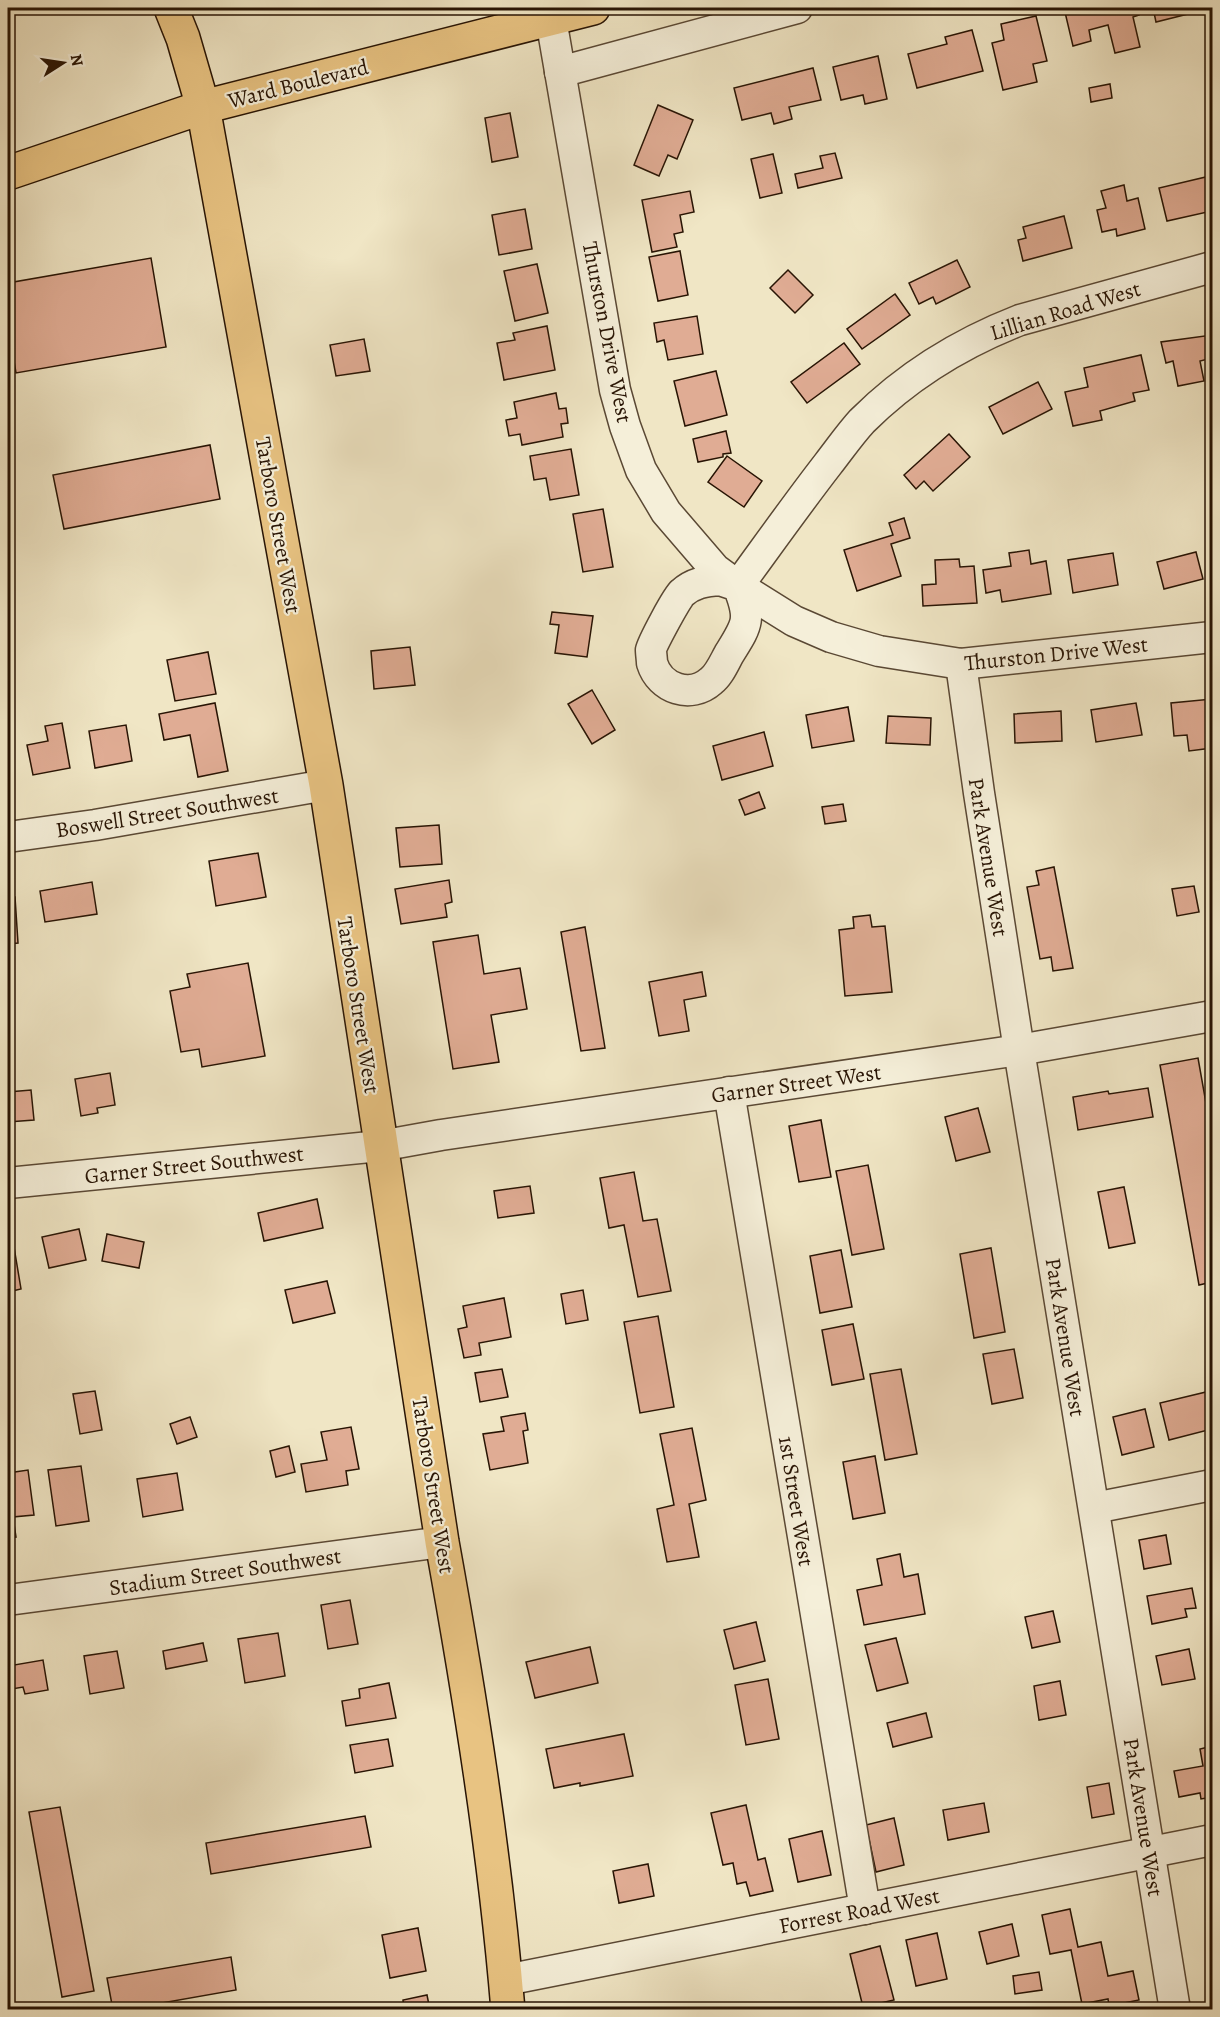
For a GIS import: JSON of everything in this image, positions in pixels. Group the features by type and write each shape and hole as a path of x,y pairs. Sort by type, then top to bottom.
{"main road":[{"name":"Tarboro Street West","path":"171,8 183,38 203,107 326,785 380,1146 442,1542 462,1654 495,1882 507,1995"},
{"name":"Ward Boulevard","path":"8,173 203,107 593,8"}],"street":[{"path":"560,72 797,8"},
{"name":"Thurston Drive West","path":"551,19 615,390 625,426 641,470 666,512 715,569 794,621 831,637 879,651 961,664 1212,637"},
{"name":"Lillian Road West","path":"738,586 810,486 861,423 892,393 924,369 990,332 1020,320 1212,267"},
{"name":"Park Avenue West","path":"961,664 1019,1050 1175,2010"},
{"name":"Boswell Street Southwest","path":"8,837 95,825 326,785"},
{"name":"Garner Street West","path":"380,1146 1019,1050 1212,1016"},
{"name":"1st Street West","path":"729,1092 865,1909"},
{"name":"Garner Street Southwest","path":"8,1183 380,1146"},
{"path":"1094,1508 1212,1485"},
{"name":"Stadium Street Southwest","path":"8,1600 442,1542"},
{"name":"Forrest Road West","path":"507,1995 865,1909 1212,1840"}],"building":[{"path":"1064,8 1137,8 1139,15 1133,17 1140,47 1115,53 1108,25 1089,30 1091,41 1073,46"},
{"path":"1153,8 1212,8 1156,22"},
{"path":"1036,16 1047,61 1033,64 1037,82 1003,90 992,43 1004,40 1001,24"},
{"path":"972,30 983,71 917,88 908,54 947,44 945,37"},
{"path":"878,56 887,99 865,104 863,95 841,100 833,67"},
{"path":"813,68 821,100 789,107 792,119 774,124 771,113 742,120 734,88"},
{"path":"1110,84 1112,98 1091,102 1089,88"},
{"path":"658,105 693,120 677,159 668,155 659,176 634,165"},
{"path":"510,113 518,157 492,162 485,118"},
{"path":"835,153 842,178 798,188 795,174 823,168 820,156"},
{"path":"773,154 782,193 760,198 751,159"},
{"path":"1210,176 1212,211 1167,221 1159,188"},
{"path":"1124,185 1127,201 1138,198 1145,229 1117,236 1116,229 1102,232 1097,210 1106,208 1101,191"},
{"path":"690,191 694,212 680,215 683,232 674,234 677,247 652,252 642,200"},
{"path":"525,209 532,249 499,255 492,215"},
{"path":"1064,216 1072,248 1023,261 1018,240 1026,238 1023,227"},
{"path":"680,251 688,295 658,301 649,257"},
{"path":"151,258 166,347 16,373 8,326 8,283"},
{"path":"957,260 970,287 936,304 933,297 919,304 909,283"},
{"path":"537,264 548,313 515,321 504,271"},
{"path":"788,270 813,295 795,313 770,288"},
{"path":"895,294 910,315 862,349 847,329"},
{"path":"697,316 703,354 668,360 664,340 657,342 654,323"},
{"path":"547,326 555,370 504,380 497,343 515,340 513,333"},
{"path":"1212,335 1212,358 1200,361 1204,381 1178,386 1173,361 1166,363 1161,342"},
{"path":"364,339 370,371 336,376 330,345"},
{"path":"844,343 860,364 807,403 791,382"},
{"path":"1141,355 1149,390 1133,393 1135,401 1100,411 1102,420 1073,426 1065,392 1088,387 1084,368"},
{"path":"716,371 727,415 685,426 674,381"},
{"path":"1038,382 1052,409 1003,434 989,407"},
{"path":"556,393 559,409 566,408 568,423 561,424 563,437 522,445 520,434 509,436 506,420 517,418 514,402"},
{"path":"726,431 731,453 698,462 693,439"},
{"path":"949,434 970,457 933,491 924,481 916,489 904,475"},
{"path":"210,445 220,499 64,529 53,475"},
{"path":"571,449 579,495 550,500 546,478 534,480 530,456"},
{"path":"727,456 762,481 744,507 708,482"},
{"path":"603,509 613,567 583,572 573,514"},
{"path":"904,518 910,538 891,544 901,576 857,591 844,550 893,535 889,523"},
{"path":"1029,550 1031,564 1046,561 1051,594 1002,602 1000,590 986,593 983,570 1011,566 1009,553"},
{"path":"1196,552 1203,579 1164,589 1157,562"},
{"path":"1113,553 1118,585 1073,593 1068,560"},
{"path":"959,559 960,567 974,566 977,603 923,606 922,585 936,584 935,560"},
{"path":"552,612 593,616 587,657 555,653 559,625 550,624"},
{"path":"410,647 415,685 374,689 371,651"},
{"path":"208,652 216,694 175,701 167,660"},
{"path":"592,690 615,730 592,744 568,704"},
{"path":"1212,699 1212,748 1189,751 1187,735 1174,736 1171,703"},
{"path":"215,703 228,771 198,777 190,735 164,740 159,714"},
{"path":"1136,703 1142,735 1096,742 1091,710"},
{"path":"848,707 854,741 812,748 806,715"},
{"path":"1061,711 1062,741 1015,743 1014,714"},
{"path":"888,716 931,718 930,745 886,743"},
{"path":"62,723 70,768 33,775 27,745 48,741 45,726"},
{"path":"126,725 132,761 95,768 89,731"},
{"path":"764,732 773,766 722,780 713,746"},
{"path":"759,792 765,808 745,815 739,800"},
{"path":"843,804 846,821 825,824 822,807"},
{"path":"439,825 442,864 400,867 396,828"},
{"path":"258,853 266,897 216,906 209,861"},
{"path":"1054,867 1073,968 1053,971 1051,957 1040,959 1027,887 1039,885 1036,871"},
{"path":"449,880 452,902 445,904 447,917 401,924 395,889"},
{"path":"92,882 97,914 45,922 40,891"},
{"path":"1194,886 1199,912 1177,916 1172,889"},
{"path":"8,897 15,897 18,943 8,944"},
{"path":"870,915 872,927 885,926 892,992 845,996 839,930 854,928 853,917"},
{"path":"585,927 605,1048 581,1051 561,932"},
{"path":"478,935 484,974 520,968 527,1009 491,1015 499,1062 453,1069 433,942"},
{"path":"248,963 265,1056 202,1067 199,1049 181,1052 170,991 190,987 187,974"},
{"path":"702,972 706,996 684,1000 689,1031 659,1036 649,982"},
{"path":"1198,1058 1212,1137 1212,1282 1199,1285 1160,1065"},
{"path":"110,1073 115,1105 97,1108 98,1113 81,1116 75,1079"},
{"path":"1148,1088 1153,1117 1078,1130 1073,1097"},
{"path":"31,1090 34,1120 8,1122 8,1092"},
{"path":"978,1108 990,1152 956,1161 945,1117"},
{"path":"821,1120 831,1177 799,1182 789,1126"},
{"path":"868,1165 884,1249 852,1255 836,1171"},
{"path":"634,1172 643,1221 657,1219 671,1291 638,1297 624,1225 609,1228 600,1178"},
{"path":"530,1186 534,1213 498,1218 494,1191"},
{"path":"1124,1187 1135,1243 1109,1248 1098,1192"},
{"path":"317,1199 323,1228 264,1241 258,1213"},
{"path":"79,1229 86,1260 49,1268 42,1237"},
{"path":"107,1234 144,1242 139,1268 102,1261"},
{"path":"14,1247 21,1289 8,1292 8,1248"},
{"path":"991,1248 1005,1332 974,1338 960,1254"},
{"path":"841,1250 852,1307 820,1313 810,1256"},
{"path":"327,1281 335,1313 293,1323 285,1290"},
{"path":"583,1290 588,1320 566,1324 561,1294"},
{"path":"504,1298 511,1337 479,1343 481,1355 464,1358 458,1329 467,1327 463,1306"},
{"path":"658,1316 674,1407 640,1413 624,1322"},
{"path":"853,1324 864,1379 832,1385 822,1330"},
{"path":"1014,1349 1023,1398 992,1404 983,1354"},
{"path":"502,1369 508,1397 480,1402 475,1373"},
{"path":"901,1369 917,1454 885,1460 870,1374"},
{"path":"95,1391 102,1430 80,1434 73,1394"},
{"path":"1206,1392 1212,1429 1169,1440 1160,1403"},
{"path":"1145,1409 1154,1447 1122,1455 1113,1417"},
{"path":"525,1413 528,1430 523,1431 528,1463 490,1470 483,1434 504,1431 501,1417"},
{"path":"190,1417 197,1437 177,1444 170,1424"},
{"path":"351,1427 359,1469 346,1471 348,1485 306,1492 301,1464 327,1460 321,1432"},
{"path":"692,1428 706,1500 689,1504 699,1557 667,1562 657,1509 674,1505 660,1434"},
{"path":"289,1446 295,1472 276,1477 270,1451"},
{"path":"875,1456 885,1513 853,1519 843,1462"},
{"path":"81,1466 89,1521 56,1526 48,1470"},
{"path":"28,1470 34,1515 13,1517 16,1537 8,1538 8,1473"},
{"path":"177,1473 183,1510 143,1517 137,1479"},
{"path":"1166,1535 1171,1564 1144,1569 1139,1540"},
{"path":"900,1554 904,1577 918,1574 925,1614 864,1625 857,1590 882,1585 877,1559"},
{"path":"1192,1588 1196,1608 1185,1609 1187,1617 1152,1624 1147,1596"},
{"path":"350,1600 358,1644 328,1649 321,1605"},
{"path":"1053,1611 1060,1642 1032,1648 1025,1617"},
{"path":"756,1622 765,1661 734,1669 724,1630"},
{"path":"278,1633 285,1676 245,1683 238,1639"},
{"path":"896,1638 908,1683 877,1691 865,1645"},
{"path":"203,1643 207,1661 166,1669 163,1651"},
{"path":"590,1647 598,1683 535,1698 526,1662"},
{"path":"1189,1649 1195,1679 1162,1685 1156,1656"},
{"path":"117,1651 124,1688 90,1694 84,1656"},
{"path":"43,1660 48,1690 25,1694 23,1687 12,1689 8,1666"},
{"path":"768,1679 779,1739 746,1745 735,1685"},
{"path":"1060,1681 1066,1715 1039,1720 1034,1686"},
{"path":"389,1683 396,1718 346,1726 342,1701 360,1698 359,1689"},
{"path":"926,1713 932,1737 893,1747 887,1723"},
{"path":"624,1734 633,1776 580,1786 580,1783 554,1788 546,1749"},
{"path":"388,1739 393,1766 355,1773 350,1745"},
{"path":"1212,1746 1212,1797 1201,1799 1200,1793 1179,1797 1174,1771 1203,1766 1200,1749"},
{"path":"1109,1783 1114,1814 1092,1818 1087,1787"},
{"path":"984,1803 989,1832 948,1840 943,1810"},
{"path":"746,1805 758,1860 765,1858 773,1891 750,1896 746,1882 737,1884 733,1863 723,1865 711,1813"},
{"path":"60,1807 94,1991 62,1997 29,1812"},
{"path":"365,1816 371,1847 211,1874 206,1843"},
{"path":"894,1818 904,1865 876,1872 866,1825"},
{"path":"822,1831 831,1875 798,1882 789,1839"},
{"path":"648,1864 654,1896 619,1903 613,1871"},
{"path":"1070,1909 1078,1947 1101,1942 1108,1976 1133,1971 1139,2000 1109,2006 1108,1999 1082,2004 1071,1950 1050,1954 1042,1915"},
{"path":"1012,1924 1019,1956 987,1964 979,1932"},
{"path":"418,1928 426,1971 390,1978 382,1935"},
{"path":"937,1933 947,1979 916,1986 906,1940"},
{"path":"880,1946 894,2000 863,2007 850,1954"},
{"path":"231,1957 236,1990 113,2010 107,1978"},
{"path":"1039,1972 1042,1990 1015,1994 1013,1976"},
{"path":"427,1995 430,2010 404,2010 403,2000"}]}
